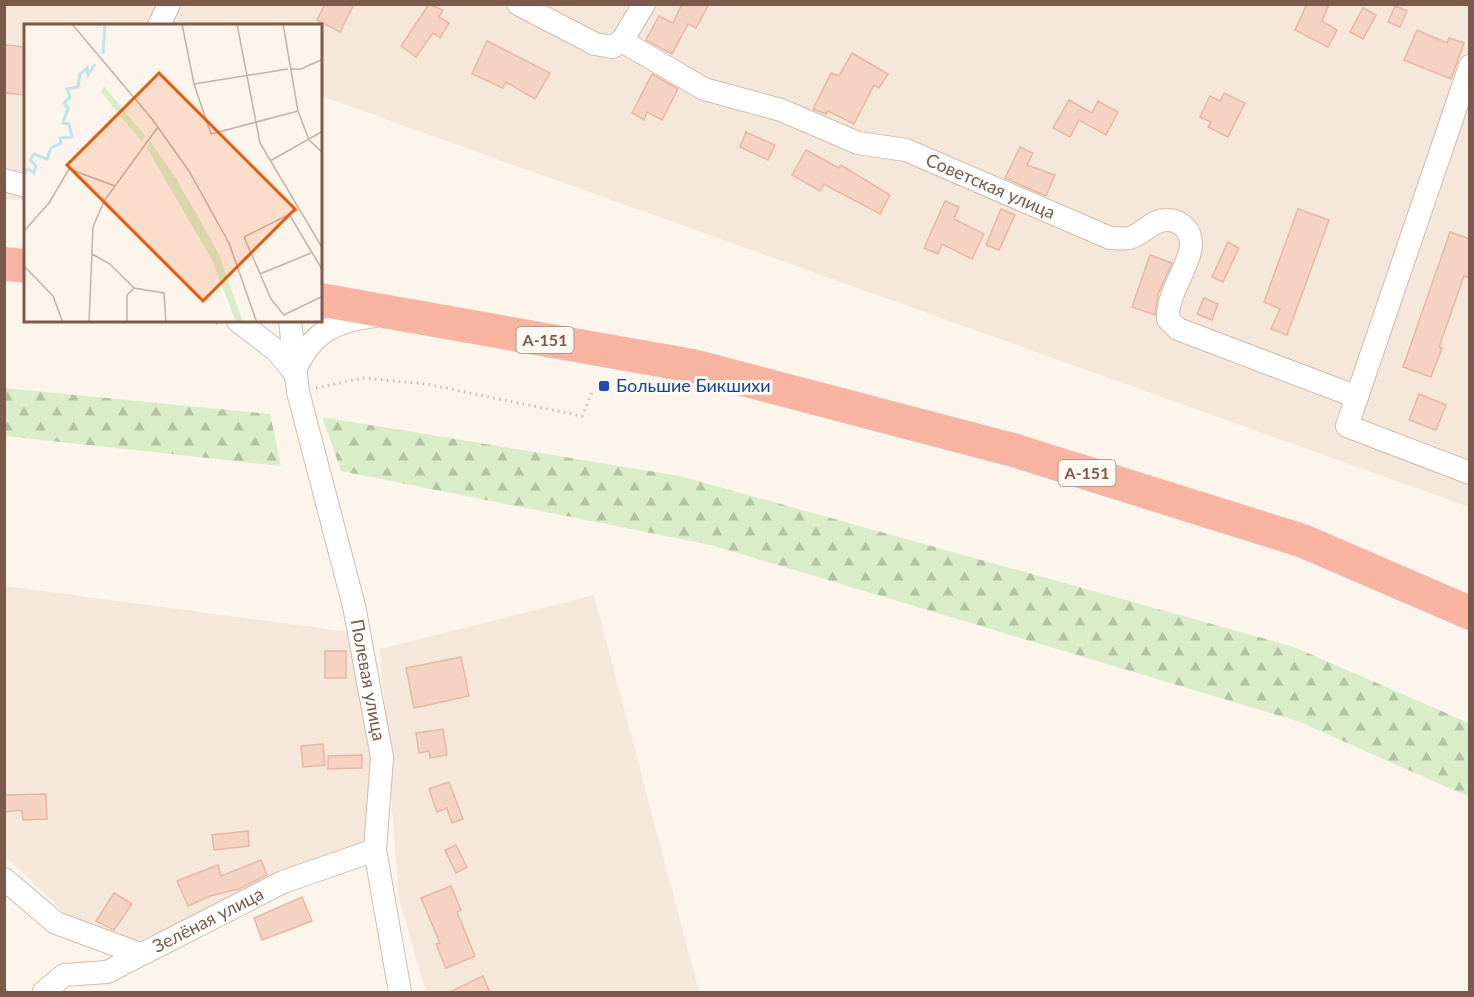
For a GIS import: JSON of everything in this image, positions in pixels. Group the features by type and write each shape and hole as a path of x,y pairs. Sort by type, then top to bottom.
{"highway":[{"path":"4,264 24,266"},
{"name":"А-151","path":"322,300 693,366 1013,450 1303,541 1470,613"}],"street":[{"path":"160,24 169,4"},
{"path":"518,4 595,44 612,47 622,41 645,4"},
{"name":"Советская улица","path":"622,41 704,89 781,110 858,143 906,150 1110,238 1129,238 1154,223 1167,219 1180,223 1189,232 1191,244 1168,307 1168,319 1178,329 1357,397"},
{"path":"1470,66 1347,426 1470,473"},
{"path":"4,180 24,185"},
{"path":"4,249 24,265"},
{"path":"296,382 303,351 314,338 354,318 398,313"},
{"path":"239,322 277,351 296,382"},
{"name":"Полевая улица","path":"290,322 296,382 354,606 382,757 375,850 400,993"},
{"name":"Зелёная улица","path":"44,993 64,975 107,972 283,882 375,850"},
{"path":"4,879 56,923 140,954"}],"path":[{"path":"296,382 363,378 426,384 582,416 593,390"},
{"path":"4,984 6,993"}],"shaded area":[{"path":"4,5 1469,5 1469,507 322,96 322,24 24,24 24,201 5,199"},
{"path":"5,586 349,632 371,749 367,843 134,943 75,923 5,856"},
{"path":"594,595 699,992 426,992 399,899 380,649"}],"green space":[{"path":"5,388 270,414 281,466 5,436"},
{"path":"322,417 680,476 1294,647 1469,723 1469,797 1300,722 711,545 341,471"}],"building":[{"path":"325,4 354,4 340,32 317,20"},
{"path":"429,4 443,10 439,17 449,23 440,38 433,33 416,57 401,46"},
{"path":"682,4 709,4 696,28 688,24 672,54 646,40 659,16 673,23"},
{"path":"1307,4 1329,4 1322,21 1337,30 1328,47 1295,30"},
{"path":"1395,6 1407,11 1400,27 1388,22"},
{"path":"1363,8 1376,15 1363,39 1350,32"},
{"path":"1417,30 1447,43 1449,38 1464,43 1451,79 1404,60"},
{"path":"487,41 550,73 535,99 506,82 503,88 472,74"},
{"path":"4,45 24,47 24,95 4,93"},
{"path":"852,53 888,74 879,88 874,85 854,124 828,111 826,114 813,109 831,73 839,76"},
{"path":"652,74 678,89 662,120 647,112 644,120 632,113"},
{"path":"1224,93 1245,103 1228,137 1208,127 1211,122 1200,117 1210,96 1220,101"},
{"path":"1069,100 1092,113 1098,101 1118,112 1106,135 1079,120 1070,137 1053,128"},
{"path":"746,132 775,145 768,160 740,147"},
{"path":"1020,147 1033,153 1027,165 1055,175 1046,196 1005,178"},
{"path":"806,150 839,168 841,165 890,195 880,214 824,184 820,191 792,175"},
{"path":"945,201 959,207 954,219 984,234 972,259 942,244 938,254 924,248"},
{"path":"1001,209 1015,215 999,250 986,245"},
{"path":"1298,209 1329,220 1287,335 1271,329 1280,309 1264,302"},
{"path":"1450,232 1470,239 1470,278 1464,276 1431,377 1403,367"},
{"path":"1228,242 1239,248 1223,282 1212,277"},
{"path":"1150,255 1172,263 1158,294 1155,315 1132,307"},
{"path":"1204,298 1218,304 1212,320 1197,314"},
{"path":"1419,394 1446,405 1436,430 1409,420"},
{"path":"325,651 346,651 346,678 325,678"},
{"path":"461,657 469,696 414,708 406,668"},
{"path":"443,729 447,755 430,758 429,751 419,753 416,733"},
{"path":"323,744 325,765 303,767 301,746"},
{"path":"362,755 362,768 328,769 328,756"},
{"path":"449,782 463,819 452,823 447,808 437,812 429,789"},
{"path":"46,794 47,819 23,820 22,810 4,812 4,795"},
{"path":"248,831 249,846 214,850 212,835"},
{"path":"456,845 467,867 456,873 445,850"},
{"path":"261,860 267,875 239,889 210,896 188,906 177,881 218,865 221,876"},
{"path":"451,886 461,910 457,912 475,956 446,968 436,944 440,943 421,898"},
{"path":"114,893 132,904 114,930 96,921"},
{"path":"302,897 312,921 262,940 254,918"},
{"path":"483,976 490,993 448,993"}],"place":[{"name":"Большие Бикшихи","path":"604,386"}]}
